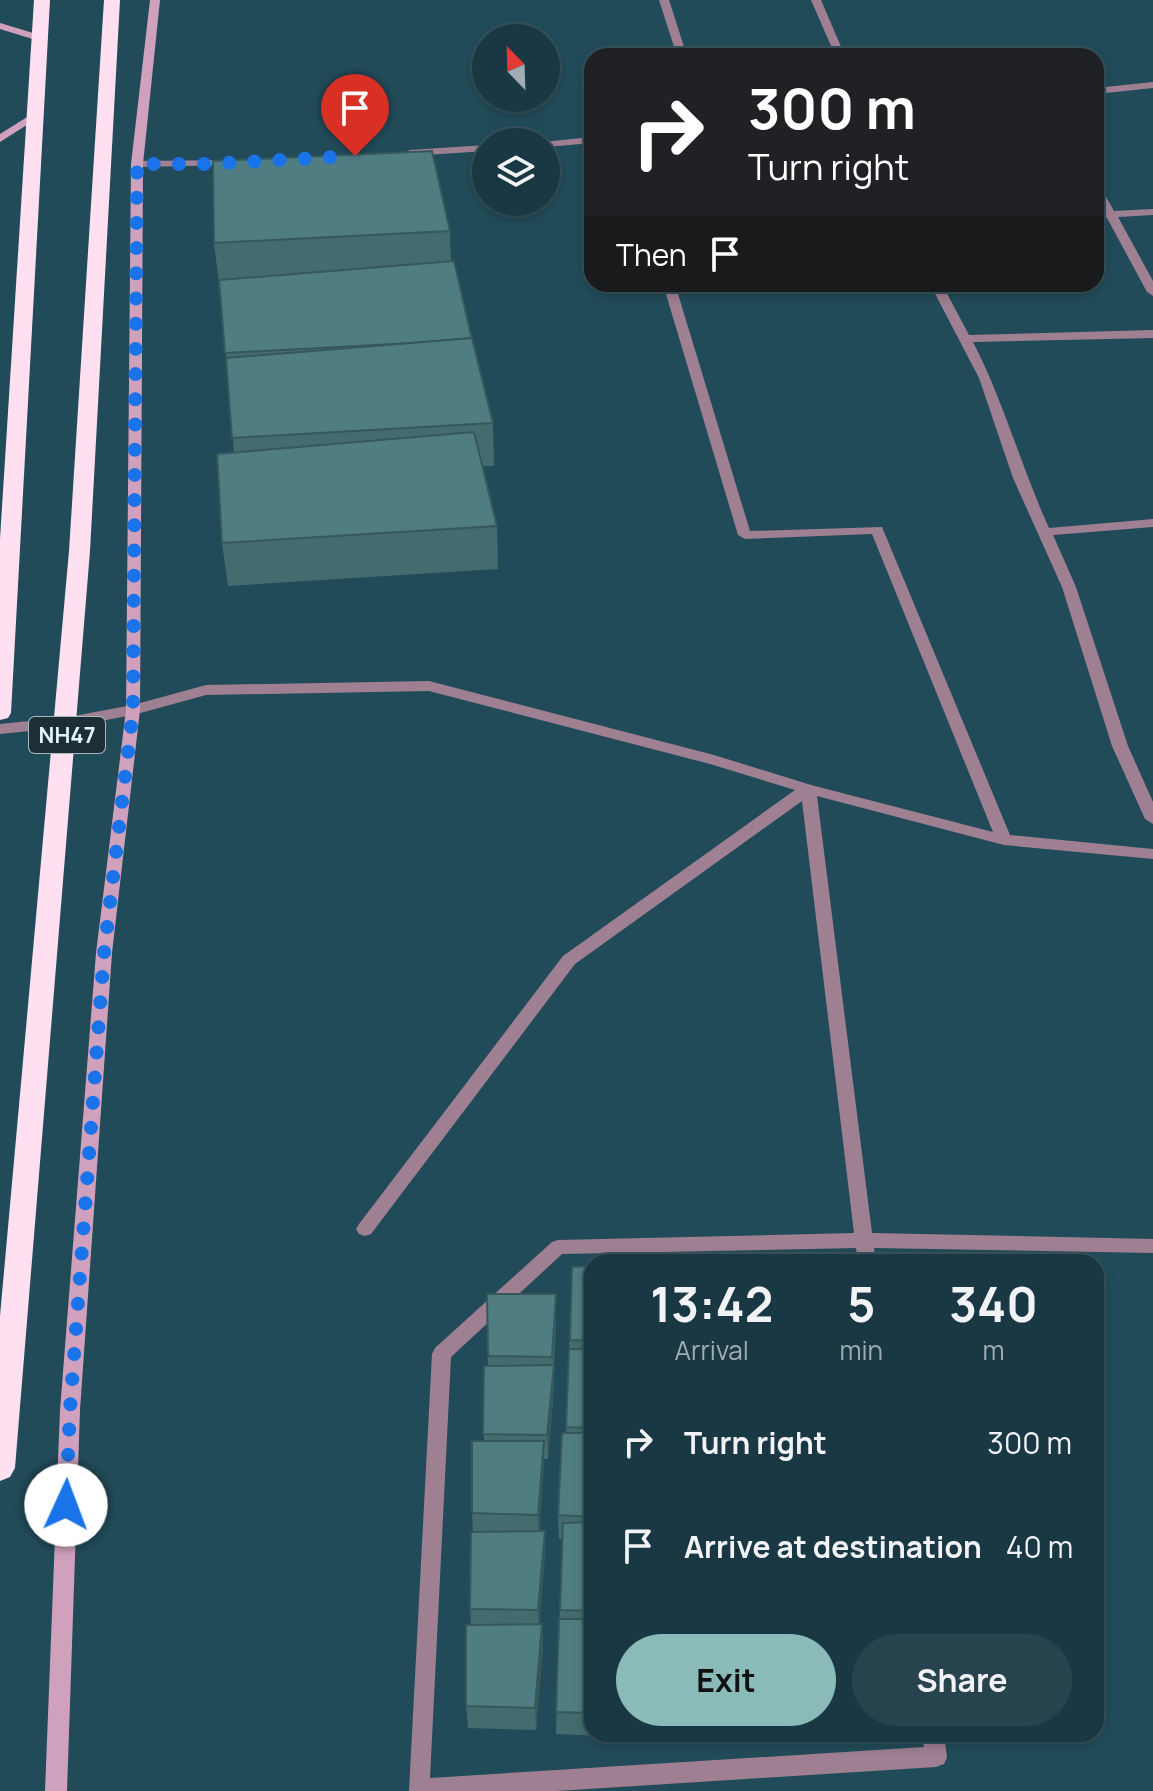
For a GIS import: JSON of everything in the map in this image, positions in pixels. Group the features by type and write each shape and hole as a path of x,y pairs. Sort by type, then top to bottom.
{"highway":[{"name":"NH47","path":"0,713 42,0"},
{"name":"NH47","path":"0,1468 68,722 107,140 112,0"}],"street":[{"path":"56,1791 71,1394 104,953 133,710 137,164 155,0"},
{"path":"664,0 679,48"},
{"path":"816,0 837,48"},
{"path":"0,26 39,38"},
{"path":"1104,90 1148,85 1153,101"},
{"path":"0,139 36,116"},
{"path":"560,143 584,141"},
{"path":"400,153 472,149"},
{"path":"137,164 238,163"},
{"path":"1104,203 1153,292"},
{"path":"1104,215 1153,212"},
{"path":"671,292 745,535 877,530 1004,840"},
{"path":"940,292 985,378 1020,478 1069,587 1120,746 1153,819"},
{"path":"964,339 1153,334"},
{"path":"1045,532 1153,523"},
{"path":"0,729 68,722 133,710 206,690 429,686 1004,840 1153,854"},
{"path":"365,1229 569,960 808,789"},
{"path":"808,789 866,1254"},
{"path":"934,1742 936,1757 419,1789 442,1354 558,1247 864,1240 1153,1246"}],"building":[{"path":"432,151 450,231 214,243 213,161"},
{"path":"454,261 472,338 225,353 219,280"},
{"path":"472,338 493,423 232,438 226,358"},
{"path":"474,432 497,526 222,543 217,454"},
{"path":"584,1266 584,1341 570,1340 572,1267"},
{"path":"487,1294 556,1294 552,1357 488,1356"},
{"path":"569,1349 584,1349 584,1428 566,1427"},
{"path":"554,1365 547,1435 483,1434 484,1366"},
{"path":"562,1433 584,1433 584,1517 558,1515"},
{"path":"472,1441 544,1441 538,1515 472,1513"},
{"path":"584,1522 584,1611 560,1610 563,1523"},
{"path":"545,1531 538,1610 470,1609 471,1532"},
{"path":"559,1619 584,1619 584,1713 556,1712"},
{"path":"542,1624 535,1708 466,1706 466,1625"}],"route":[{"path":"66,1505 70,1410 104,953 133,710 137,164 208,164 355,156"}]}
